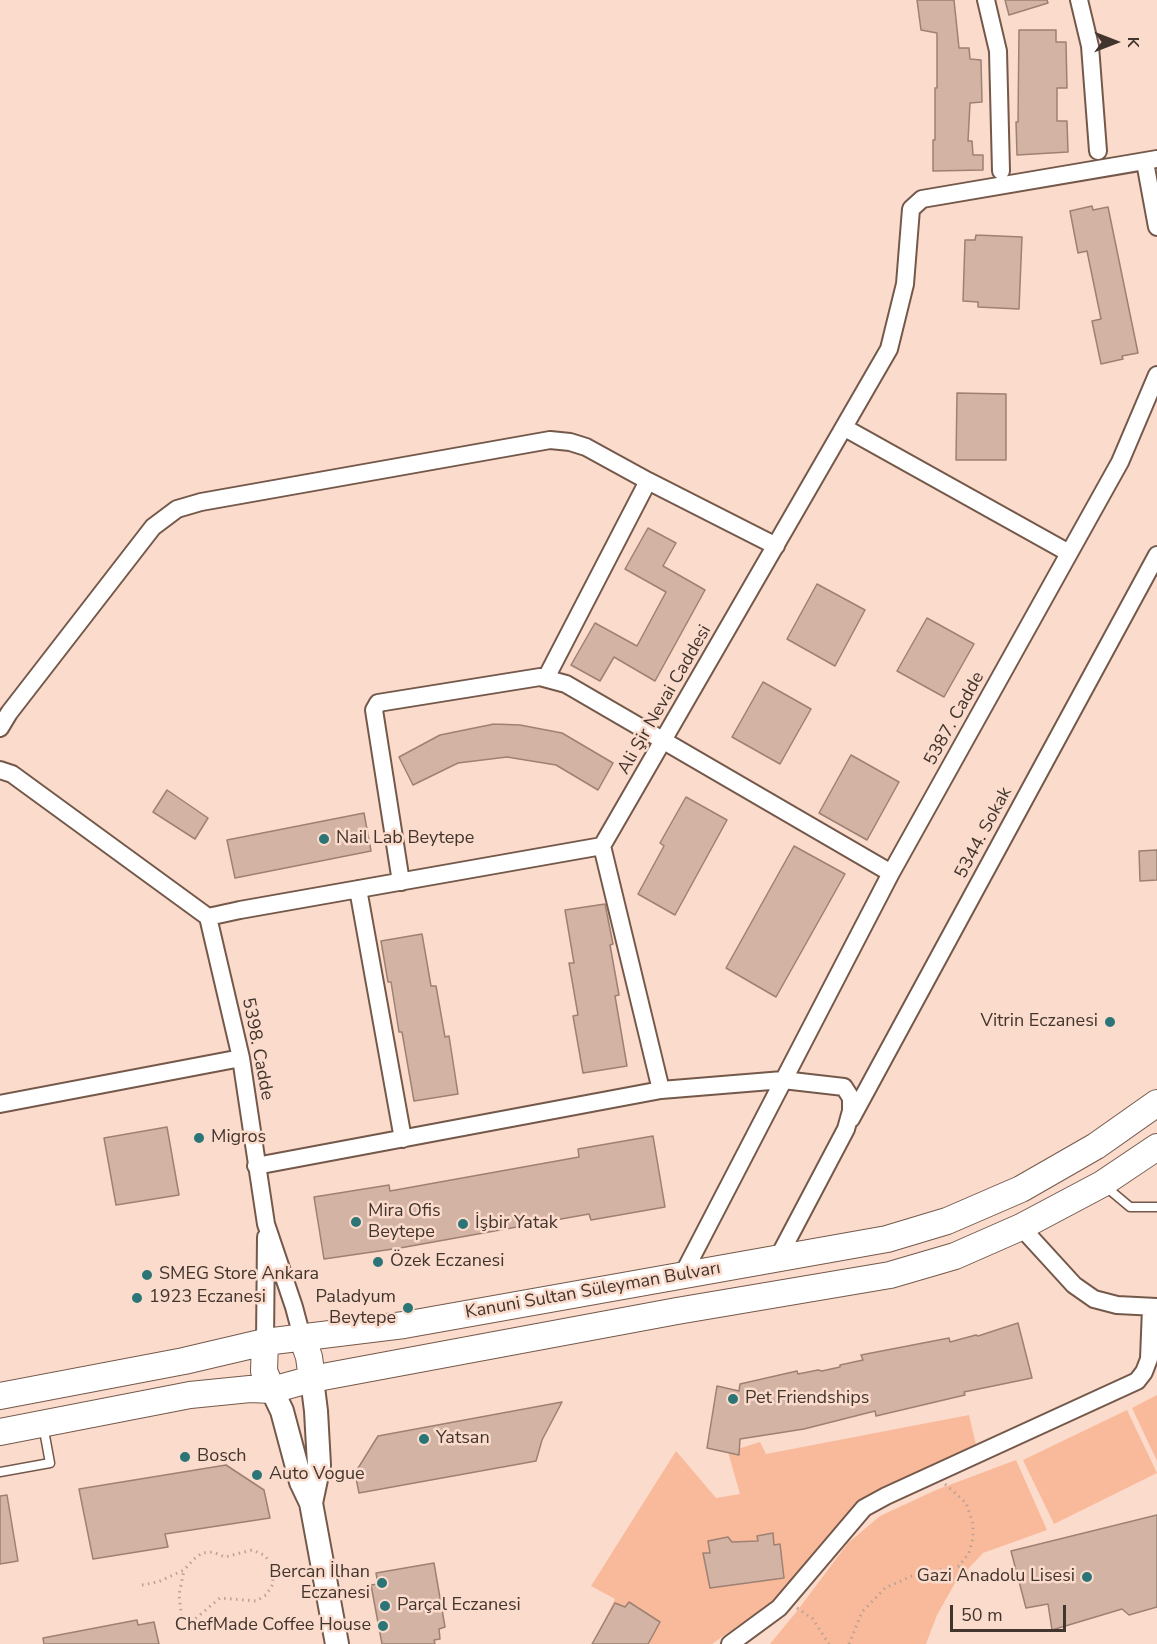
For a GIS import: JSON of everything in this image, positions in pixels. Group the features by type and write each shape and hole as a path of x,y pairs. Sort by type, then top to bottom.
{"main road":[{"name":"Kanuni Sultan Süleyman Bulvarı","path":"0,1396 184,1361 265,1342 404,1325 887,1239 973,1211 1021,1189 1068,1164 1157,1103"},
{"name":"Kanuni Sultan Süleyman Bulvarı","path":"0,1432 189,1395 250,1389 272,1390 312,1379 677,1311 890,1275 955,1256 1021,1227 1102,1184 1157,1147"},
{"path":"302,1337 309,1356 312,1379"},
{"path":"265,1342 264,1371 272,1390"}],"street":[{"path":"986,0 998,51 1001,171"},
{"path":"1079,0 1090,46 1098,151"},
{"path":"1151,161 1157,228"},
{"name":"Ali Şir Nevai Caddesi","path":"602,846 889,349 905,284 911,209 922,199 1151,161"},
{"name":"5387. Cadde","path":"683,1274 891,873 1120,462 1157,375"},
{"path":"845,428 1069,553"},
{"path":"0,728 9,713 153,527 177,509 201,502 550,440 570,442 586,447 776,546"},
{"path":"546,678 648,481"},
{"name":"5344. Sokak","path":"778,1258 1157,555"},
{"path":"401,882 374,710 378,703 526,678 546,678 566,684 891,873"},
{"path":"0,770 12,774 208,917 602,846 661,1090"},
{"path":"358,889 403,1138"},
{"name":"5398. Cadde","path":"208,917 241,1058 266,1224 302,1337"},
{"path":"0,1104 241,1058"},
{"path":"256,1166 661,1090 783,1080 844,1087 851,1098 851,1111 846,1129"},
{"name":"5398. Cadde","path":"265,1342 266,1224"},
{"path":"729,1644 779,1608 864,1508 1137,1381 1144,1372 1149,1359 1154,1307 1117,1305 1094,1299 1074,1285 1021,1227"},
{"path":"311,1503 319,1465 312,1379"},
{"path":"272,1390 282,1411 301,1482 311,1503 337,1644"}],"lane":[{"path":"1102,1184 1130,1207 1157,1208"},
{"path":"0,1472 50,1463 43,1423"}],"path":[{"path":"849,1644 862,1612 885,1588 912,1576 959,1566 969,1553 973,1538 973,1524 966,1503 932,1475"},
{"path":"142,1585 158,1582 184,1570 202,1553 213,1552 225,1557 252,1550 264,1555 272,1564 273,1584 266,1595 256,1601 220,1598 195,1619 182,1619 179,1595 184,1570"},
{"path":"785,1600 812,1618 829,1644"}],"shaded area":[{"path":"1157,1395 1157,1461 1132,1408"},
{"path":"1127,1410 1157,1473 1054,1524 1023,1460"},
{"path":"969,1415 977,1449 864,1503 837,1525 780,1596 712,1644 592,1644 615,1599 591,1586 676,1451 716,1498 740,1494 728,1452 760,1442 766,1454"},
{"path":"1016,1460 1047,1530 983,1553 955,1583 937,1615 926,1644 770,1644 848,1543 880,1516 936,1490"}],"building":[{"path":"917,0 954,0 959,48 969,48 970,59 981,60 982,102 970,103 968,141 972,141 973,155 983,155 983,170 933,171 937,33 921,30"},
{"path":"1005,0 1047,0 1048,3 1009,15"},
{"path":"1019,30 1056,30 1056,42 1066,42 1067,88 1057,88 1057,121 1067,121 1068,152 1017,155"},
{"path":"1092,206 1093,210 1108,207 1138,353 1101,364 1092,321 1101,319 1087,251 1078,253 1070,211"},
{"path":"976,235 1022,237 1019,309 978,307 978,302 963,301 965,240 975,240"},
{"path":"957,393 1006,394 1006,460 956,460"},
{"path":"648,528 676,543 663,566 705,590 655,681 614,657 600,681 571,665 595,623 637,646 666,592 625,569"},
{"path":"817,584 865,610 835,666 787,639"},
{"path":"927,618 974,644 944,697 897,671"},
{"path":"763,682 811,709 780,764 732,737"},
{"path":"494,724 520,725 562,733 613,763 598,790 556,765 507,757 458,763 413,785 399,757 440,735"},
{"path":"851,755 899,782 867,840 819,813"},
{"path":"167,790 208,818 195,839 153,812"},
{"path":"686,797 727,820 675,915 638,894 664,846 660,843"},
{"path":"364,813 371,851 235,878 227,840"},
{"path":"794,846 845,874 776,997 726,968"},
{"path":"1157,850 1157,880 1140,881 1139,851"},
{"path":"605,904 613,944 610,945 619,995 615,996 627,1066 583,1073 573,1016 578,1015 569,963 574,963 565,910"},
{"path":"422,934 431,986 436,986 445,1037 449,1036 458,1094 414,1101 402,1032 399,1032 391,982 388,982 381,941"},
{"path":"167,1127 179,1195 116,1205 104,1138"},
{"path":"653,1136 665,1207 591,1220 589,1214 400,1248 324,1259 314,1197 389,1185 390,1191 579,1157 578,1149"},
{"path":"1018,1323 1032,1378 964,1392 965,1395 876,1416 875,1411 804,1429 740,1439 739,1455 707,1448 717,1386 739,1391 740,1384 797,1371 798,1374 822,1371 863,1360 861,1355 949,1338 950,1342"},
{"path":"562,1402 542,1440 536,1461 359,1493 355,1473 378,1436"},
{"path":"226,1465 264,1490 270,1518 165,1534 168,1547 93,1559 79,1489"},
{"path":"7,1495 18,1561 0,1564 0,1496"},
{"name":"Gazi Anadolu Lisesi","path":"1157,1515 1157,1607 1129,1615 1122,1609 1052,1630 1048,1604 1026,1608 1011,1551"},
{"path":"773,1533 774,1545 780,1544 784,1578 710,1588 703,1553 710,1553 708,1541 728,1537 732,1542 758,1541 757,1536"},
{"path":"434,1563 445,1627 439,1629 440,1639 434,1640 435,1644 382,1644 371,1585 378,1584 376,1573"},
{"path":"629,1602 660,1622 648,1644 592,1644 615,1603 625,1607"},
{"path":"137,1620 138,1625 154,1622 159,1644 44,1644 43,1638"}],"place":[{"name":"Nail Lab Beytepe","path":"324,839"},
{"name":"Vitrin Eczanesi","path":"1110,1022"},
{"name":"Migros","path":"199,1138"},
{"name":"Mira Ofis Beytepe","path":"356,1222"},
{"name":"İşbir Yatak","path":"463,1224"},
{"name":"Özek Eczanesi","path":"378,1262"},
{"name":"SMEG Store Ankara","path":"147,1275"},
{"name":"1923 Eczanesi","path":"137,1298"},
{"name":"Paladyum Beytepe","path":"408,1308"},
{"name":"Pet Friendships","path":"733,1399"},
{"name":"Yatsan","path":"424,1439"},
{"name":"Bosch","path":"185,1457"},
{"name":"Auto Vogue","path":"257,1475"},
{"name":"Gazi Anadolu Lisesi","path":"1087,1577"},
{"name":"Bercan İlhan Eczanesi","path":"382,1583"},
{"name":"Parçal Eczanesi","path":"385,1606"},
{"name":"ChefMade Coffee House","path":"383,1626"}]}
